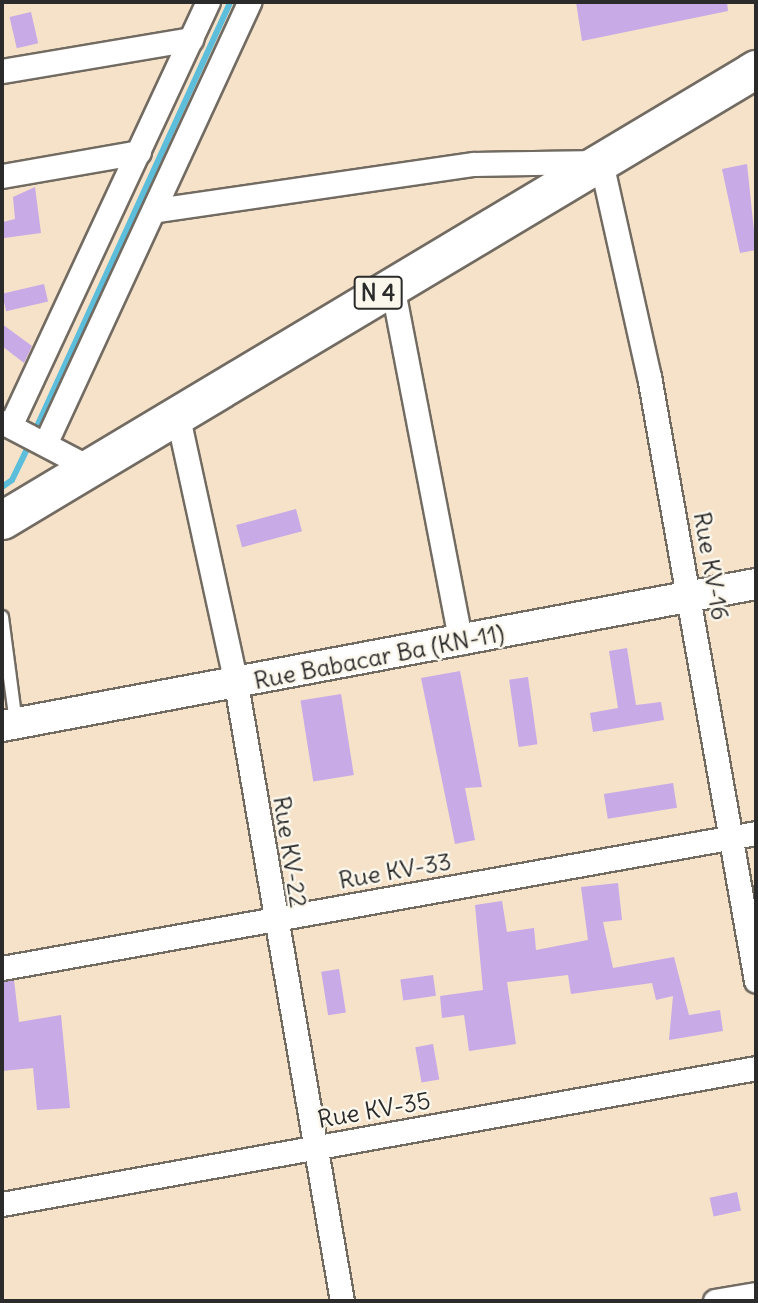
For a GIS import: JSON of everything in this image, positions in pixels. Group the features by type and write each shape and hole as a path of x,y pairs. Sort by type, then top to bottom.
{"main road":[{"name":"N 4","path":"2,520 86,466 756,69"}],"street":[{"path":"23,431 139,152 208,2"},
{"path":"23,431 157,210 249,2"},
{"path":"2,71 191,39"},
{"path":"2,176 139,152"},
{"path":"157,210 474,164 601,162"},
{"name":"Rue KV-16","path":"601,162 690,596 756,981"},
{"path":"392,285 461,642"},
{"name":"Rue KV-22","path":"177,413 236,684 274,919 342,1301"},
{"path":"23,431 86,466"},
{"name":"Rue Babacar Ba (KN-11)","path":"9,724 461,642 756,584"},
{"name":"Rue KV-33","path":"2,968 756,833"},
{"name":"Rue KV-35","path":"2,1204 756,1068"},
{"path":"715,1301 756,1294"}],"lane":[{"path":"2,617 9,724"}],"building":[{"path":"576,2 727,2 728,11 582,41"},
{"path":"31,12 38,43 17,48 10,17"},
{"path":"747,164 756,250 740,253 722,169"},
{"path":"35,187 41,233 4,238 3,222 15,219 13,197"},
{"path":"44,284 48,302 6,311 2,294"},
{"path":"2,324 32,346 24,363 2,346"},
{"path":"296,509 302,531 242,547 236,525"},
{"path":"627,648 636,705 661,702 664,720 593,732 590,713 618,708 609,651"},
{"path":"460,671 482,787 465,788 475,840 455,844 421,678"},
{"path":"528,677 537,744 519,747 509,680"},
{"path":"341,694 354,775 313,781 301,700"},
{"path":"673,783 677,808 608,819 604,794"},
{"path":"618,883 622,920 603,922 613,968 674,957 689,1015 720,1010 723,1031 669,1040 673,996 656,1000 652,983 571,994 568,975 507,982 516,1044 469,1051 464,1015 442,1018 440,996 483,990 475,905 502,901 507,932 534,928 536,950 588,940 581,887"},
{"path":"339,969 346,1012 328,1015 321,972"},
{"path":"433,975 436,996 403,1000 400,980"},
{"path":"14,980 19,1022 61,1015 70,1108 37,1110 33,1068 2,1071 2,982"},
{"path":"433,1044 439,1079 422,1083 415,1047"},
{"path":"737,1192 741,1211 714,1216 710,1198"}],"waterway":[{"path":"34,433 230,2"},
{"path":"2,487 12,480 30,443"}]}
